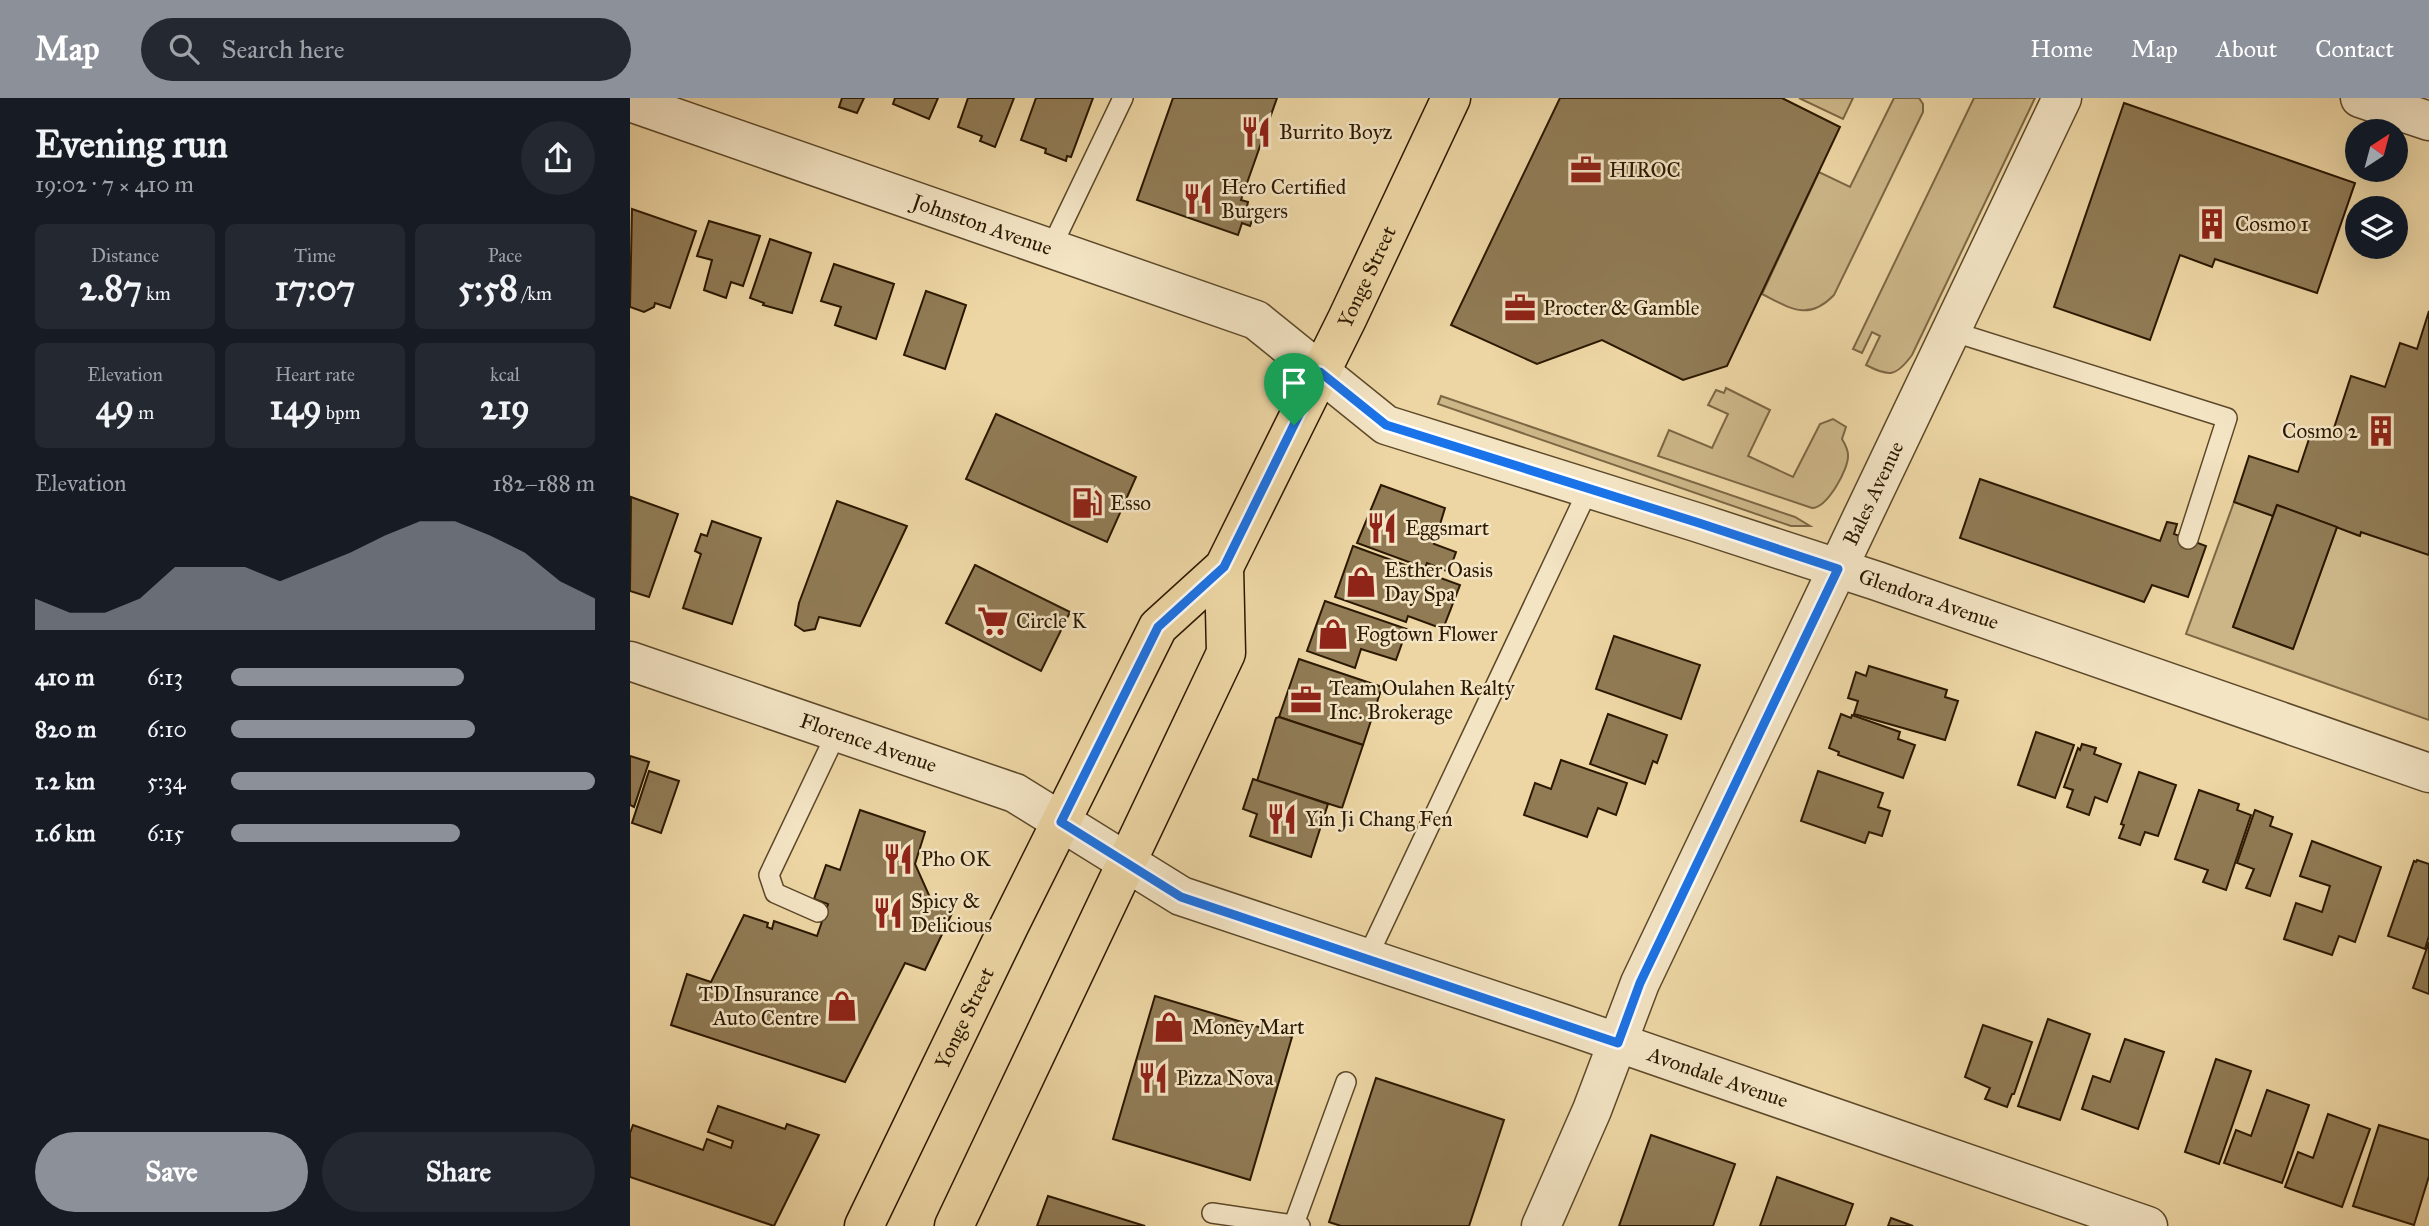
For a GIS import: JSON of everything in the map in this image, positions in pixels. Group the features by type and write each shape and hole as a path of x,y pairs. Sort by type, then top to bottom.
{"main road":[{"name":"Yonge Street","path":"864,1226 1158,627 1224,567 1451,98"},
{"name":"Yonge Street","path":"954,1226 1111,853 1226,653 1224,567"}],"street":[{"name":"Bales Avenue","path":"1541,1226 1592,1110 1640,983 2062,98"},
{"path":"2360,98 2429,121"},
{"name":"Johnston Avenue","path":"630,102 1256,320 1320,372"},
{"name":"Glendora Avenue","path":"1320,372 1386,425 1838,569 2429,774"},
{"name":"Florence Avenue","path":"630,661 1015,793 1111,853"},
{"name":"Avondale Avenue","path":"1111,853 1181,897 1618,1043 2148,1226"}],"lane":[{"path":"1051,248 1123,98"},
{"path":"1951,331 2227,418 2188,539"},
{"path":"1367,958 1588,488"},
{"path":"818,912 775,893 769,875 837,732"},
{"path":"1212,1213 1297,1225 1346,1082"}],"shaded area":[{"path":"1799,98 1853,98 1843,119"},
{"path":"1894,98 1919,98 1923,104 1923,112 1834,295 1816,308 1799,310 1762,294 1819,172 1850,187"},
{"path":"1974,98 2035,98 1912,355 1896,371 1881,372 1866,365 1880,336 1872,332 1862,353 1853,349"},
{"path":"1726,388 1770,410 1748,456 1793,477 1820,424 1833,419 1846,427 1842,439 1848,455 1845,469 1824,502 1812,508 1658,456 1669,430 1712,448 1728,414 1708,405 1716,390 1724,393"},
{"path":"1441,396 1795,517 1810,526 1791,526 1438,404"},
{"path":"2234,502 2273,516 2233,627 2293,649 2337,527 2359,536 2361,532 2429,555 2429,720 2186,634"}],"building":[{"path":"842,98 864,98 857,113 839,107"},
{"path":"895,98 938,98 929,119 893,104"},
{"path":"968,98 1014,98 995,147 980,141 982,136 958,127"},
{"path":"1036,98 1093,98 1071,157 1067,156 1066,161 1045,153 1046,149 1021,140"},
{"path":"1173,98 1277,98 1241,200 1248,202 1247,207 1256,210 1250,226 1242,223 1238,235 1137,200"},
{"path":"1560,98 1782,98 1840,127 1727,366 1683,380 1602,340 1537,364 1451,325"},
{"name":"Cosmo 1","path":"2124,103 2345,180 2345,182 2355,183 2351,196 2345,196 2345,212 2317,293 2215,259 2212,267 2180,255 2150,340 2054,307"},
{"path":"632,209 696,231 670,308 655,303 654,307 644,312 630,307"},
{"path":"709,221 760,236 743,286 731,282 726,298 704,290 712,260 697,256"},
{"path":"770,239 811,253 792,313 763,305 764,303 750,298"},
{"path":"834,264 894,284 876,339 835,325 841,307 821,301"},
{"path":"926,291 966,305 945,369 904,355"},
{"name":"Cosmo 2","path":"2429,311 2429,555 2361,532 2360,536 2277,505 2273,516 2234,502 2249,456 2298,472 2313,427 2332,434 2351,376 2385,387 2400,343 2417,349"},
{"path":"996,414 1136,477 1107,542 966,479"},
{"path":"1980,479 2160,541 2167,522 2177,524 2174,534 2206,546 2188,597 2152,585 2144,602 1960,538"},
{"path":"1381,485 1445,508 1434,544 1456,552 1449,572 1427,563 1425,568 1357,543"},
{"path":"631,497 678,514 649,597 630,591"},
{"path":"837,501 907,526 860,626 819,617 815,629 804,631 795,625 799,603"},
{"path":"2277,505 2337,527 2293,649 2233,627"},
{"path":"712,521 761,538 732,624 683,608 701,554 695,551 701,534 707,536"},
{"path":"1353,546 1460,585 1443,629 1408,616 1406,622 1335,597"},
{"path":"975,565 1070,612 1041,671 946,623"},
{"path":"1325,601 1407,629 1396,660 1361,649 1355,668 1307,651"},
{"path":"1614,636 1700,665 1681,719 1596,689"},
{"path":"1299,659 1382,687 1363,745 1279,717"},
{"path":"1869,666 1947,690 1945,697 1958,701 1945,740 1854,714 1858,701 1848,698 1856,672 1866,676"},
{"path":"1608,714 1667,735 1657,763 1653,761 1645,784 1590,764"},
{"path":"1841,714 1851,718 1852,715 1900,732 1898,739 1915,745 1903,778 1838,755 1839,752 1829,748"},
{"path":"1276,718 1363,745 1342,808 1257,781"},
{"path":"2036,732 2074,745 2055,798 2018,785"},
{"path":"2082,744 2096,748 2094,754 2121,764 2107,802 2095,797 2089,815 2067,807 2073,790 2064,787 2078,748 2080,750"},
{"path":"630,756 649,762 634,807 630,805"},
{"path":"1561,760 1627,783 1616,815 1598,808 1587,837 1524,815 1535,783 1551,789"},
{"path":"649,771 679,781 661,833 632,823"},
{"path":"1818,771 1883,793 1878,807 1890,811 1882,836 1869,832 1865,843 1801,821"},
{"path":"2139,772 2176,785 2158,836 2145,832 2140,845 2119,838 2124,825 2121,824"},
{"path":"1253,779 1328,804 1311,857 1250,836 1257,814 1243,809"},
{"path":"2199,790 2239,804 2237,810 2251,815 2226,890 2203,882 2208,870 2175,859"},
{"path":"860,810 925,832 915,864 932,902 954,909 925,970 905,963 845,1082 671,1025 687,974 711,982 744,915 768,923 767,927 772,929 774,921 817,936 828,904 814,899 826,865 840,870"},
{"path":"2255,810 2273,817 2270,826 2292,834 2270,896 2246,888 2254,869 2237,863"},
{"path":"2312,841 2381,867 2355,942 2339,936 2332,955 2284,939 2296,903 2322,912 2330,886 2300,876"},
{"path":"2414,861 2429,864 2429,936 2425,949 2388,936"},
{"path":"2429,942 2429,994 2413,988"},
{"path":"1155,996 1292,1037 1250,1180 1113,1139"},
{"path":"2048,1019 2090,1034 2060,1120 2018,1106"},
{"path":"1983,1025 2032,1042 2007,1107 1985,1099 1990,1088 1965,1077"},
{"path":"2125,1039 2164,1052 2138,1129 2082,1109 2093,1076 2110,1082"},
{"path":"2216,1059 2251,1071 2219,1164 2185,1152"},
{"path":"1376,1078 1504,1120 1469,1226 1341,1226 1329,1222"},
{"path":"2267,1090 2309,1105 2282,1183 2224,1163 2236,1130 2251,1136"},
{"path":"718,1106 785,1129 787,1124 819,1135 774,1226 630,1177 630,1133 633,1125 703,1150 707,1139 731,1148 733,1141 708,1132"},
{"path":"2328,1114 2370,1129 2342,1207 2285,1187 2298,1152 2313,1158"},
{"path":"2379,1125 2429,1140 2429,1176 2414,1225 2353,1206"},
{"path":"1651,1135 1735,1164 1713,1226 1619,1226"},
{"path":"1777,1177 1853,1204 1845,1226 1760,1226"},
{"path":"1048,1196 1145,1226 1037,1226"},
{"path":"1891,1218 1913,1226 1888,1226"}],"place":[{"name":"Burrito Boyz","path":"1256,132"},
{"name":"HIROC","path":"1586,170"},
{"name":"Hero Certified Burgers","path":"1198,199"},
{"name":"Cosmo 1","path":"2212,224"},
{"name":"Procter & Gamble","path":"1520,308"},
{"name":"Cosmo 2","path":"2381,431"},
{"name":"Esso","path":"1087,503"},
{"name":"Eggsmart","path":"1382,528"},
{"name":"Esther Oasis Day Spa","path":"1361,582"},
{"name":"Circle K","path":"993,621"},
{"name":"Fogtown Flower","path":"1333,634"},
{"name":"Team Oulahen Realty Inc. Brokerage","path":"1306,700"},
{"name":"Yin Ji Chang Fen","path":"1282,819"},
{"name":"Pho OK","path":"898,859"},
{"name":"Spicy & Delicious","path":"888,913"},
{"name":"TD Insurance Auto Centre","path":"842,1006"},
{"name":"Money Mart","path":"1169,1027"},
{"name":"Pizza Nova","path":"1153,1078"}],"route":[{"path":"1320,372 1386,425 1838,569 1640,983 1618,1043 1181,897 1061,822 1158,627 1224,567 1294,425 1320,372"}]}
